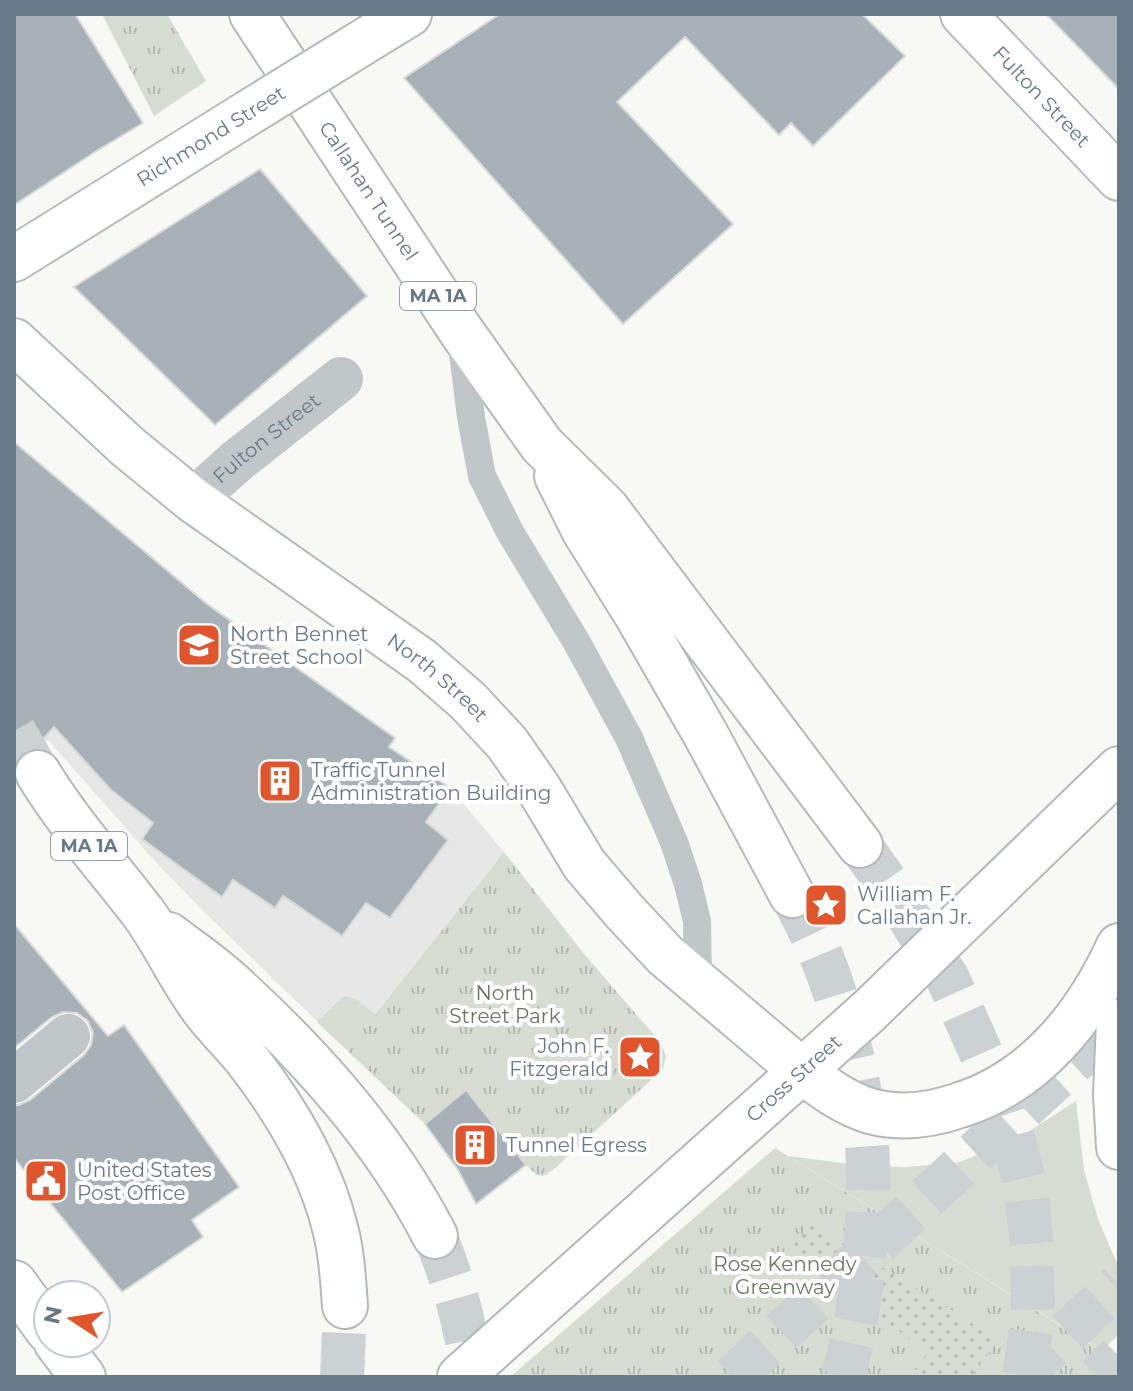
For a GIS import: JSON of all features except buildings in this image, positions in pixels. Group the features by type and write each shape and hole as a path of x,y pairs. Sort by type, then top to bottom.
{"main road":[{"name":"Callahan Tunnel","path":"252,14 461,331 542,445"},
{"name":"Richmond Street","path":"14,259 409,14"},
{"name":"Fulton Street","path":"963,14 1119,178"},
{"name":"North Street","path":"14,341 128,447 193,500 422,661 468,701 523,765 584,864 645,935 698,984 833,1093 871,1111 925,1114 969,1102 1009,1083 1045,1055 1062,1037 1098,988 1119,946"},
{"path":"542,445 606,508 860,845"},
{"path":"542,445 584,530 672,674 792,895"},
{"name":"Cross Street","path":"460,1377 869,1011 1119,769"},
{"name":"MA 1A","path":"38,773 72,826 145,916"},
{"path":"145,916 226,979 332,1086 385,1154 435,1236"},
{"path":"145,916 202,1007 267,1088 311,1161 336,1229 345,1306"},
{"path":"1119,1022 1116,1094 1119,1147"},
{"path":"14,1283 32,1308"},
{"path":"69,1359 83,1377"}],"street":[{"name":"Fulton Street","path":"193,500 238,460 341,379"},
{"path":"14,1081 68,1036"}],"lane":[{"path":"461,331 471,417 482,476 510,532 576,641 629,738 674,842 697,921 698,984"}],"shaded area":[{"name":"North Bennet Street School","path":"14,442 194,593 395,738 389,747 450,788 504,852 347,1050 201,909 48,740 14,773"}],"green space":[{"path":"102,14 167,14 206,81 154,116"},
{"name":"North Street Park","path":"504,852 585,955 661,1043 666,1056 663,1069 543,1176 537,1175 526,1165 466,1090 425,1124 347,1050"},
{"path":"345,996 356,999 419,1048 474,1082 547,1175 537,1175 526,1165 466,1090 425,1124 317,1022"},
{"path":"1076,1101 1084,1170 1098,1219 1119,1268 1119,1334 1102,1351 788,1156 858,1165 905,1167 957,1163 1017,1139"},
{"name":"Rose Kennedy Greenway","path":"775,1148 1119,1362 1119,1377 510,1377"},
{"path":"811,1223 999,1340 971,1377 912,1377 927,1353 791,1248"},
{"path":"1023,1353 1049,1377 1004,1377"}],"tunnel":[{"path":"14,731 38,773"},
{"path":"860,845 948,979 994,1082 1012,1134 1026,1188 1032,1247 1033,1315 1024,1377"},
{"path":"792,895 826,968 837,1001 865,1124 868,1171 865,1249 855,1326 843,1377"},
{"path":"733,1377 1119,1020"},
{"path":"435,1236 459,1305 472,1377"},
{"path":"1019,1377 1119,1285"},
{"path":"342,1377 345,1306"},
{"path":"1098,1377 1119,1356"}],"place":[{"name":"North Bennet Street School","path":"199,645"},
{"name":"Traffic Tunnel Administration Building","path":"280,781"},
{"name":"William F. Callahan Jr.","path":"826,905"},
{"name":"John F. Fitzgerald","path":"640,1057"},
{"name":"Tunnel Egress","path":"475,1145"},
{"name":"United States Post Office","path":"46,1181"}]}
